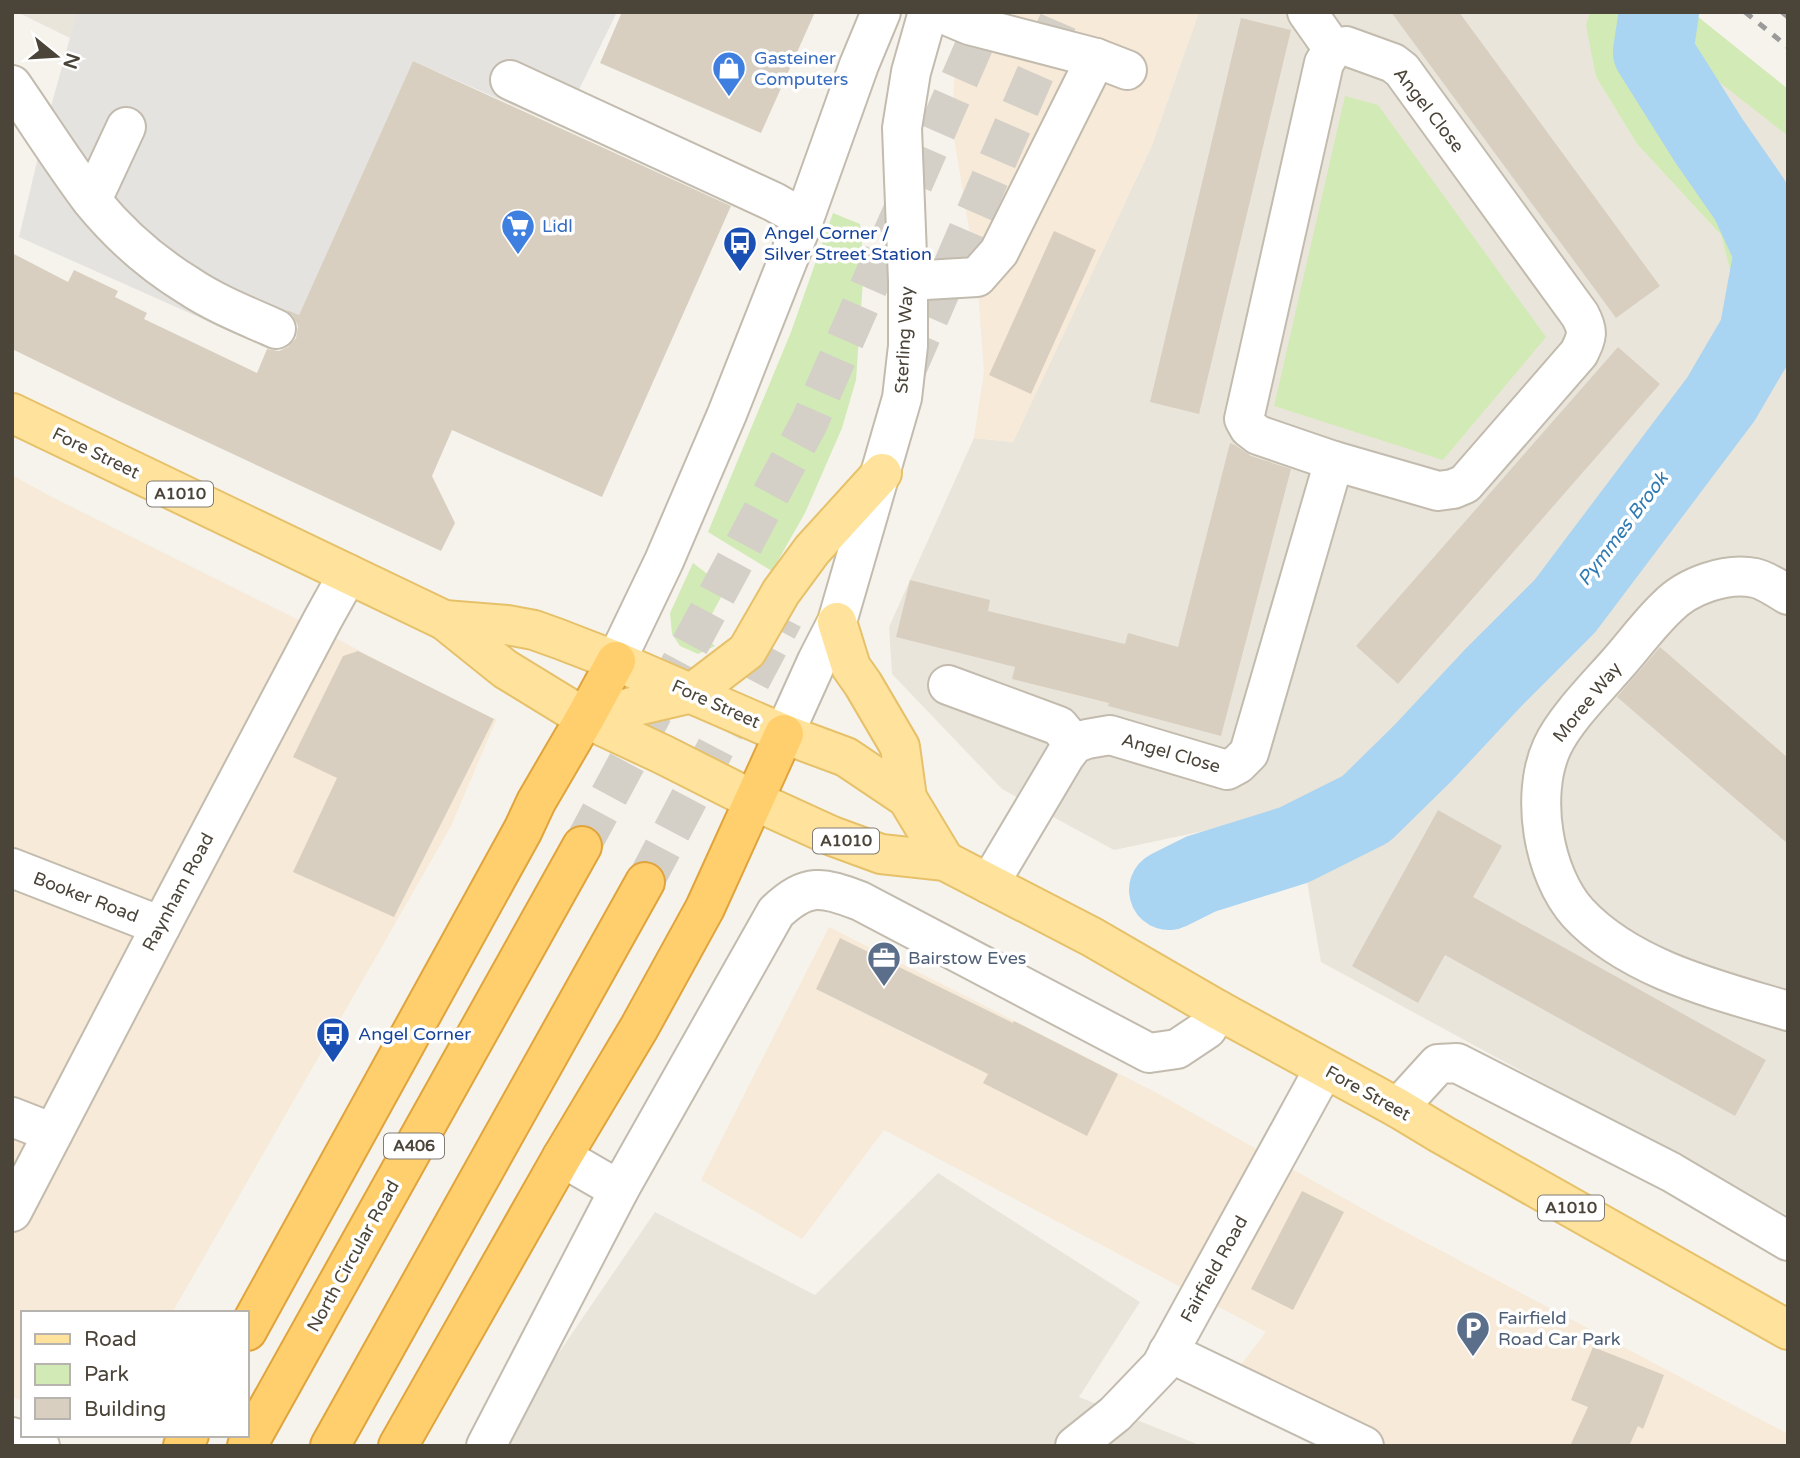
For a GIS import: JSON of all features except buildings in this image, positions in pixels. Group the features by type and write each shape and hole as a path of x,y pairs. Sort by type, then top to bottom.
{"highway":[{"name":"A406","path":"248,1329 616,661"},
{"path":"398,1446 562,1157 639,1028 705,908 784,734"},
{"name":"North Circular Road","path":"247,1446 582,846"},
{"path":"330,1446 645,882"}],"main road":[{"name":"Fore Street","path":"12,413 444,620 505,669 585,718 753,800 832,836 881,854 945,861 1092,937 1788,1330"},
{"path":"585,718 692,694 747,651 781,592 812,550 881,474"},
{"name":"Fore Street","path":"444,620 534,630 616,661 784,734 846,757 907,798 945,861"},
{"path":"837,622 851,667 900,747 907,798"}],"street":[{"path":"616,661 676,535 727,414 804,219 859,65 881,12"},
{"name":"Sterling Way","path":"784,734 837,622 902,398 908,346 908,281 902,128 911,72 928,12"},
{"path":"908,281 978,277 999,252 1112,64 969,25 938,12"},
{"path":"1307,12 1332,49"},
{"name":"Angel Close","path":"1346,46 1393,63 1402,70 1586,326 1586,337 1579,352 1465,484 1453,489 1438,491 1334,461 1258,435 1249,428 1244,419 1324,63 1332,49 1346,46"},
{"path":"510,80 774,202 804,219"},
{"path":"12,85 92,200 112,223 163,269 218,302 276,329"},
{"path":"92,200 126,127"},
{"name":"Angel Close","path":"1074,744 1087,738 1111,735 1227,770 1249,753 1334,461"},
{"name":"Raynham Road","path":"12,1212 160,926 348,574"},
{"name":"Moree Way","path":"1788,595 1756,578 1724,578 1696,587 1668,605 1572,717 1552,745 1543,774 1542,801 1546,845 1557,881 1578,912 1603,934 1633,955 1668,973 1788,1011"},
{"path":"948,685 1059,726 1074,744 989,884"},
{"name":"Booker Road","path":"12,868 160,926"},
{"path":"486,1446 619,1190 776,912 790,898 810,889 831,890 860,901 1149,1054 1177,1049 1207,1029 1218,1010"},
{"path":"1398,1108 1438,1064 1457,1063 1671,1172 1788,1241"},
{"name":"Fairfield Road","path":"1075,1446 1115,1415 1161,1366 1324,1069"},
{"path":"12,1117 54,1133"},
{"path":"562,1157 619,1190"},
{"path":"1168,1352 1364,1446"},
{"path":"12,1437 40,1446"}],"shaded area":[{"path":"17,12 86,12 76,41"},
{"path":"77,12 617,12 570,108 564,128 413,61 299,315 285,309 268,348 19,237"},
{"path":"973,12 1199,12 1152,145 1013,442 974,438 984,371 977,277 952,126 955,66"},
{"path":"1199,12 1590,12 1587,25 1596,77 1637,144 1721,235 1742,317 1735,350 1595,531 1376,765 1276,826 1218,828 1114,850 1002,789 892,674 889,627 974,438 1013,442 1152,145"},
{"path":"1694,61 1788,136 1788,241 1777,212 1729,138"},
{"path":"1788,341 1788,1216 1321,962 1304,864 1441,769 1706,478"},
{"path":"12,475 437,691 494,719 497,718 451,826 173,1311 21,1311 21,1400 12,1397"},
{"path":"829,927 1159,1094 1381,1219 1788,1434 1788,1446 1326,1446 1221,1391 1266,1332 884,1130 802,1239 701,1180"},
{"path":"938,1173 1140,1302 1079,1397 1202,1446 495,1446 655,1212 815,1295"}],"green space":[{"path":"1590,12 1692,12 1788,89 1788,136 1695,63 1729,138 1777,212 1788,241 1788,341 1706,478 1525,698 1441,769 1327,849 1302,810 1376,765 1595,531 1735,350 1742,317 1721,235 1637,144 1596,77 1586,25"},
{"path":"1345,96 1378,105 1546,337 1443,460 1274,406"},
{"path":"833,213 860,224 864,267 856,380 842,428 805,513 772,571 708,532 791,332"},
{"path":"693,563 726,588 701,634 715,646 698,654 680,646 672,634 670,613"}],"waterway":[{"name":"Pymmes Brook","path":"1169,890 1201,874 1294,845 1366,809 1565,606 1721,399 1759,334 1774,252 1750,200 1653,52 1659,12"}],"tunnel":[{"path":"582,846 809,423 989,12"},
{"path":"907,370 1062,12"},
{"path":"645,882 784,618"}],"railway":[{"path":"1745,12 1788,47"},
{"path":"1782,12 1788,17"}],"place":[{"name":"Gasteiner Computers","path":"729,98"},
{"name":"Lidl","path":"518,256"},
{"name":"Angel Corner / Silver Street Station","path":"740,273"},
{"name":"Bairstow Eves","path":"884,988"},
{"name":"Angel Corner","path":"333,1064"},
{"name":"Fairfield Road Car Park","path":"1473,1358"}]}
